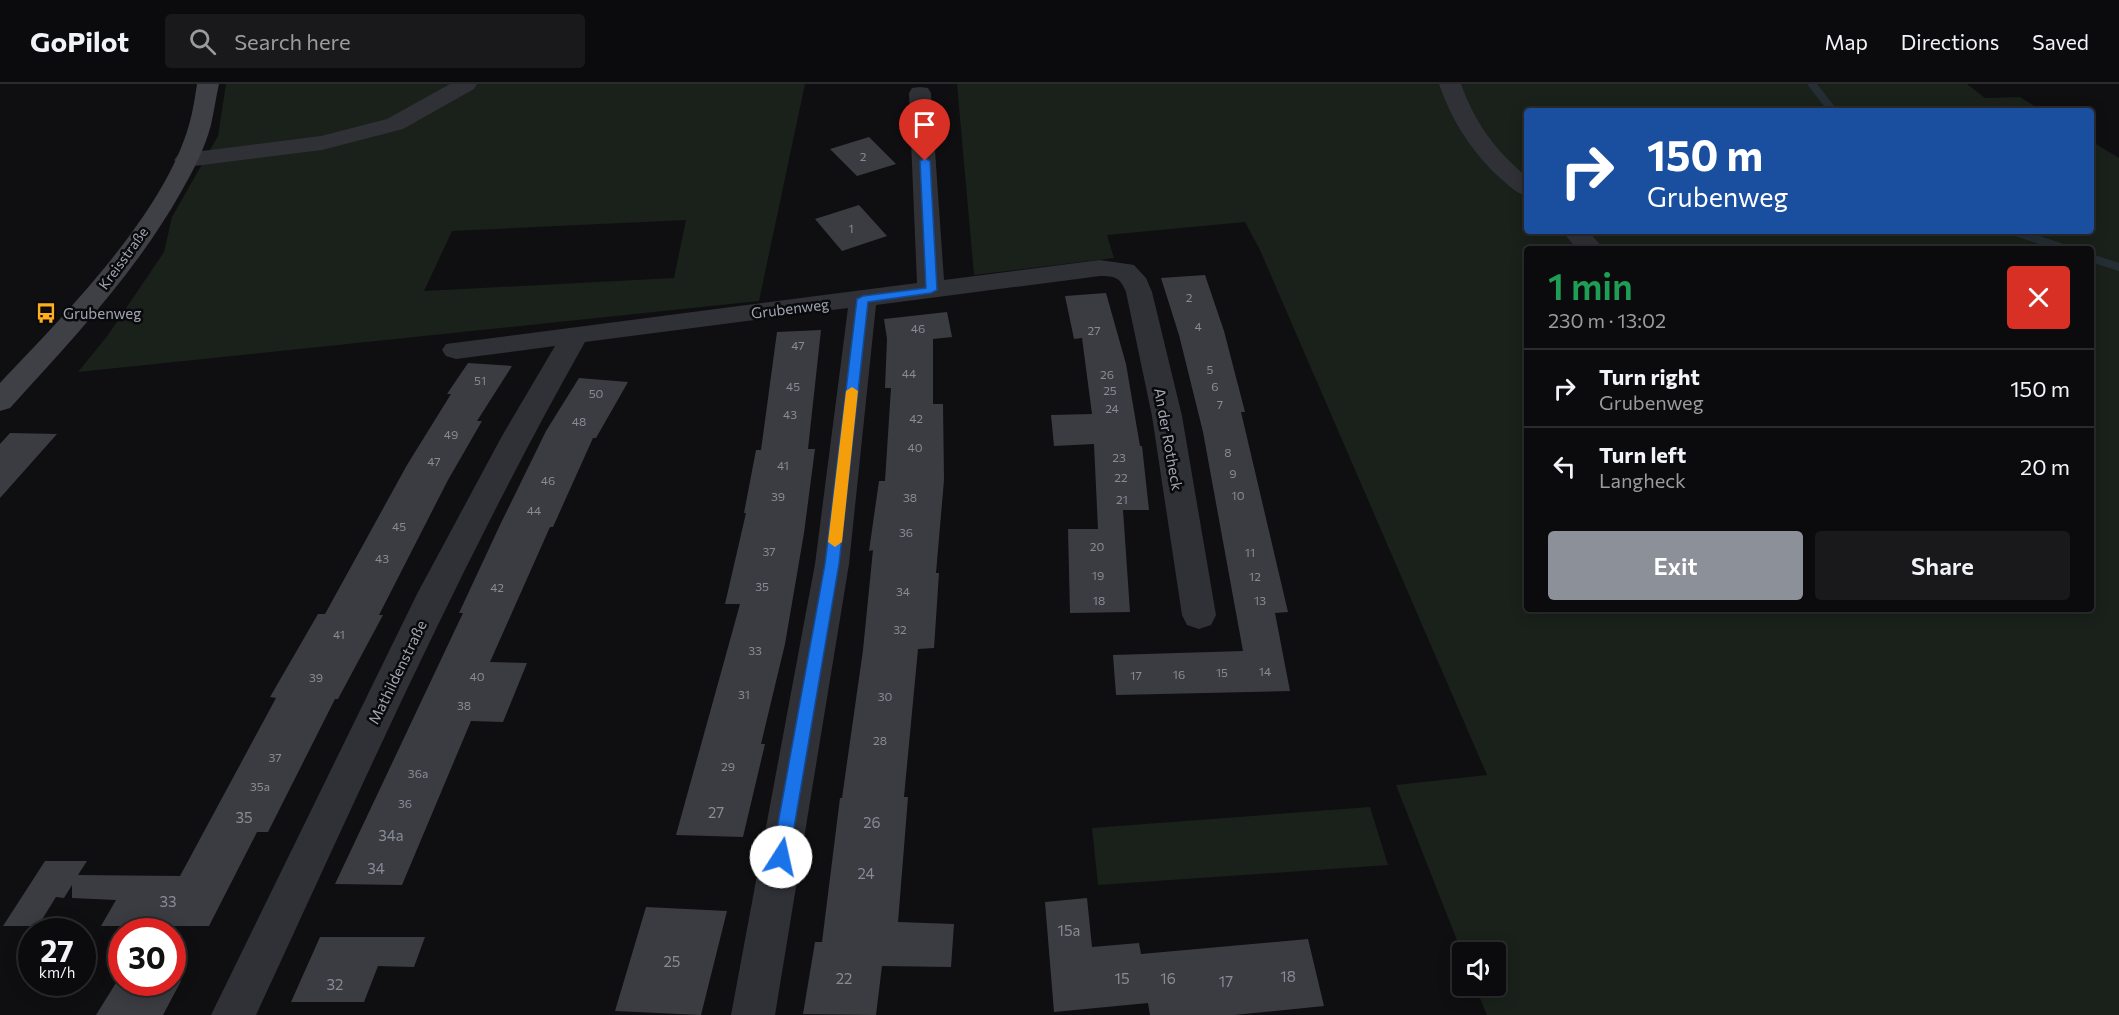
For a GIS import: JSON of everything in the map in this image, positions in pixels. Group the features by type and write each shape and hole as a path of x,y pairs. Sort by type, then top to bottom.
{"street":[{"name":"Kreisstraße","path":"0,401 96,295 161,206 186,160 207,96 208,84"},
{"path":"186,160 322,143 395,124 466,84"},
{"path":"1450,84 1472,135 1493,159 1524,186"},
{"path":"920,93 931,290"},
{"path":"1577,234 1588,246"},
{"name":"Grubenweg","path":"456,350 1100,268 1124,269"},
{"name":"An der Rotheck","path":"1124,269 1134,278 1139,292 1167,416 1199,615"},
{"path":"753,1015 832,564 863,299"},
{"name":"Mathildenstraße","path":"233,1015 434,594 517,436 575,336"}],"shaded area":[{"path":"226,84 805,84 759,301 78,372 108,335 164,252 172,217 218,136","holes":["686,220 674,278 424,291 452,231"]},
{"path":"957,84 1967,84 1985,98 2020,97 2037,108 1524,108 1524,234 2094,234 2094,143 2119,158 2119,1015 1487,1015 1479,996 1506,996 1506,942 1458,942 1396,785 1487,775 1260,250 1245,222 1107,235 1114,258 974,275"},
{"path":"1370,807 1388,865 1098,885 1092,828"}],"building":[{"path":"869,137 896,164 857,176 830,149"},
{"path":"859,205 887,236 842,251 815,219"},
{"path":"1205,275 1224,331 1245,412 1241,412 1288,612 1275,613 1290,691 1116,695 1113,655 1243,651 1203,432 1179,335 1161,278"},
{"path":"1106,293 1126,364 1140,446 1142,446 1149,510 1123,510 1130,612 1070,613 1068,529 1098,529 1094,444 1054,446 1051,415 1092,414 1082,338 1074,339 1065,296"},
{"path":"947,312 952,337 933,339 933,404 943,404 944,480 936,573 939,573 934,648 918,649 904,797 908,797 898,922 954,924 951,967 882,966 876,1015 803,1014 815,942 822,942 840,798 842,798 863,650 873,550 869,551 879,481 885,481 891,388 885,388 887,339 884,319"},
{"path":"821,330 808,449 815,449 804,533 785,644 761,744 765,744 743,837 676,835 740,604 725,604 746,513 744,513 756,450 761,450 777,332"},
{"path":"468,363 512,366 477,421 482,421 448,480 379,615 383,615 338,699 335,699 268,832 257,832 209,926 186,926 186,918 108,918 108,926 101,926 116,900 72,898 72,885 64,898 56,897 43,918 18,918 18,926 3,926 45,861 87,861 78,875 180,876 276,698 270,697 318,614 325,614 407,465 451,394 447,394"},
{"path":"579,378 628,382 596,438 593,438 553,527 550,527 490,662 527,663 503,722 471,721 402,885 335,884 463,613 459,613 500,525 546,431"},
{"path":"10,433 57,434 0,498 0,444"},
{"path":"1087,898 1092,947 1139,943 1141,954 1308,939 1324,1006 1234,1015 1150,1015 1148,1003 1054,1012 1045,902"},
{"path":"646,907 727,911 701,1015 615,1011"},
{"path":"320,937 425,937 414,967 378,966 364,1002 291,1002"},
{"path":"108,996 173,996 163,1015 96,1015"}],"waterway":[{"path":"1812,84 1831,108"},
{"path":"2022,234 2057,246"},
{"path":"2094,259 2119,267"}],"slow traffic":[{"path":"835,542 852,391"}],"place":[{"name":"Grubenweg","path":"46,313"}],"route":[{"path":"781,857 832,564 863,299 931,290 925,161"}]}
